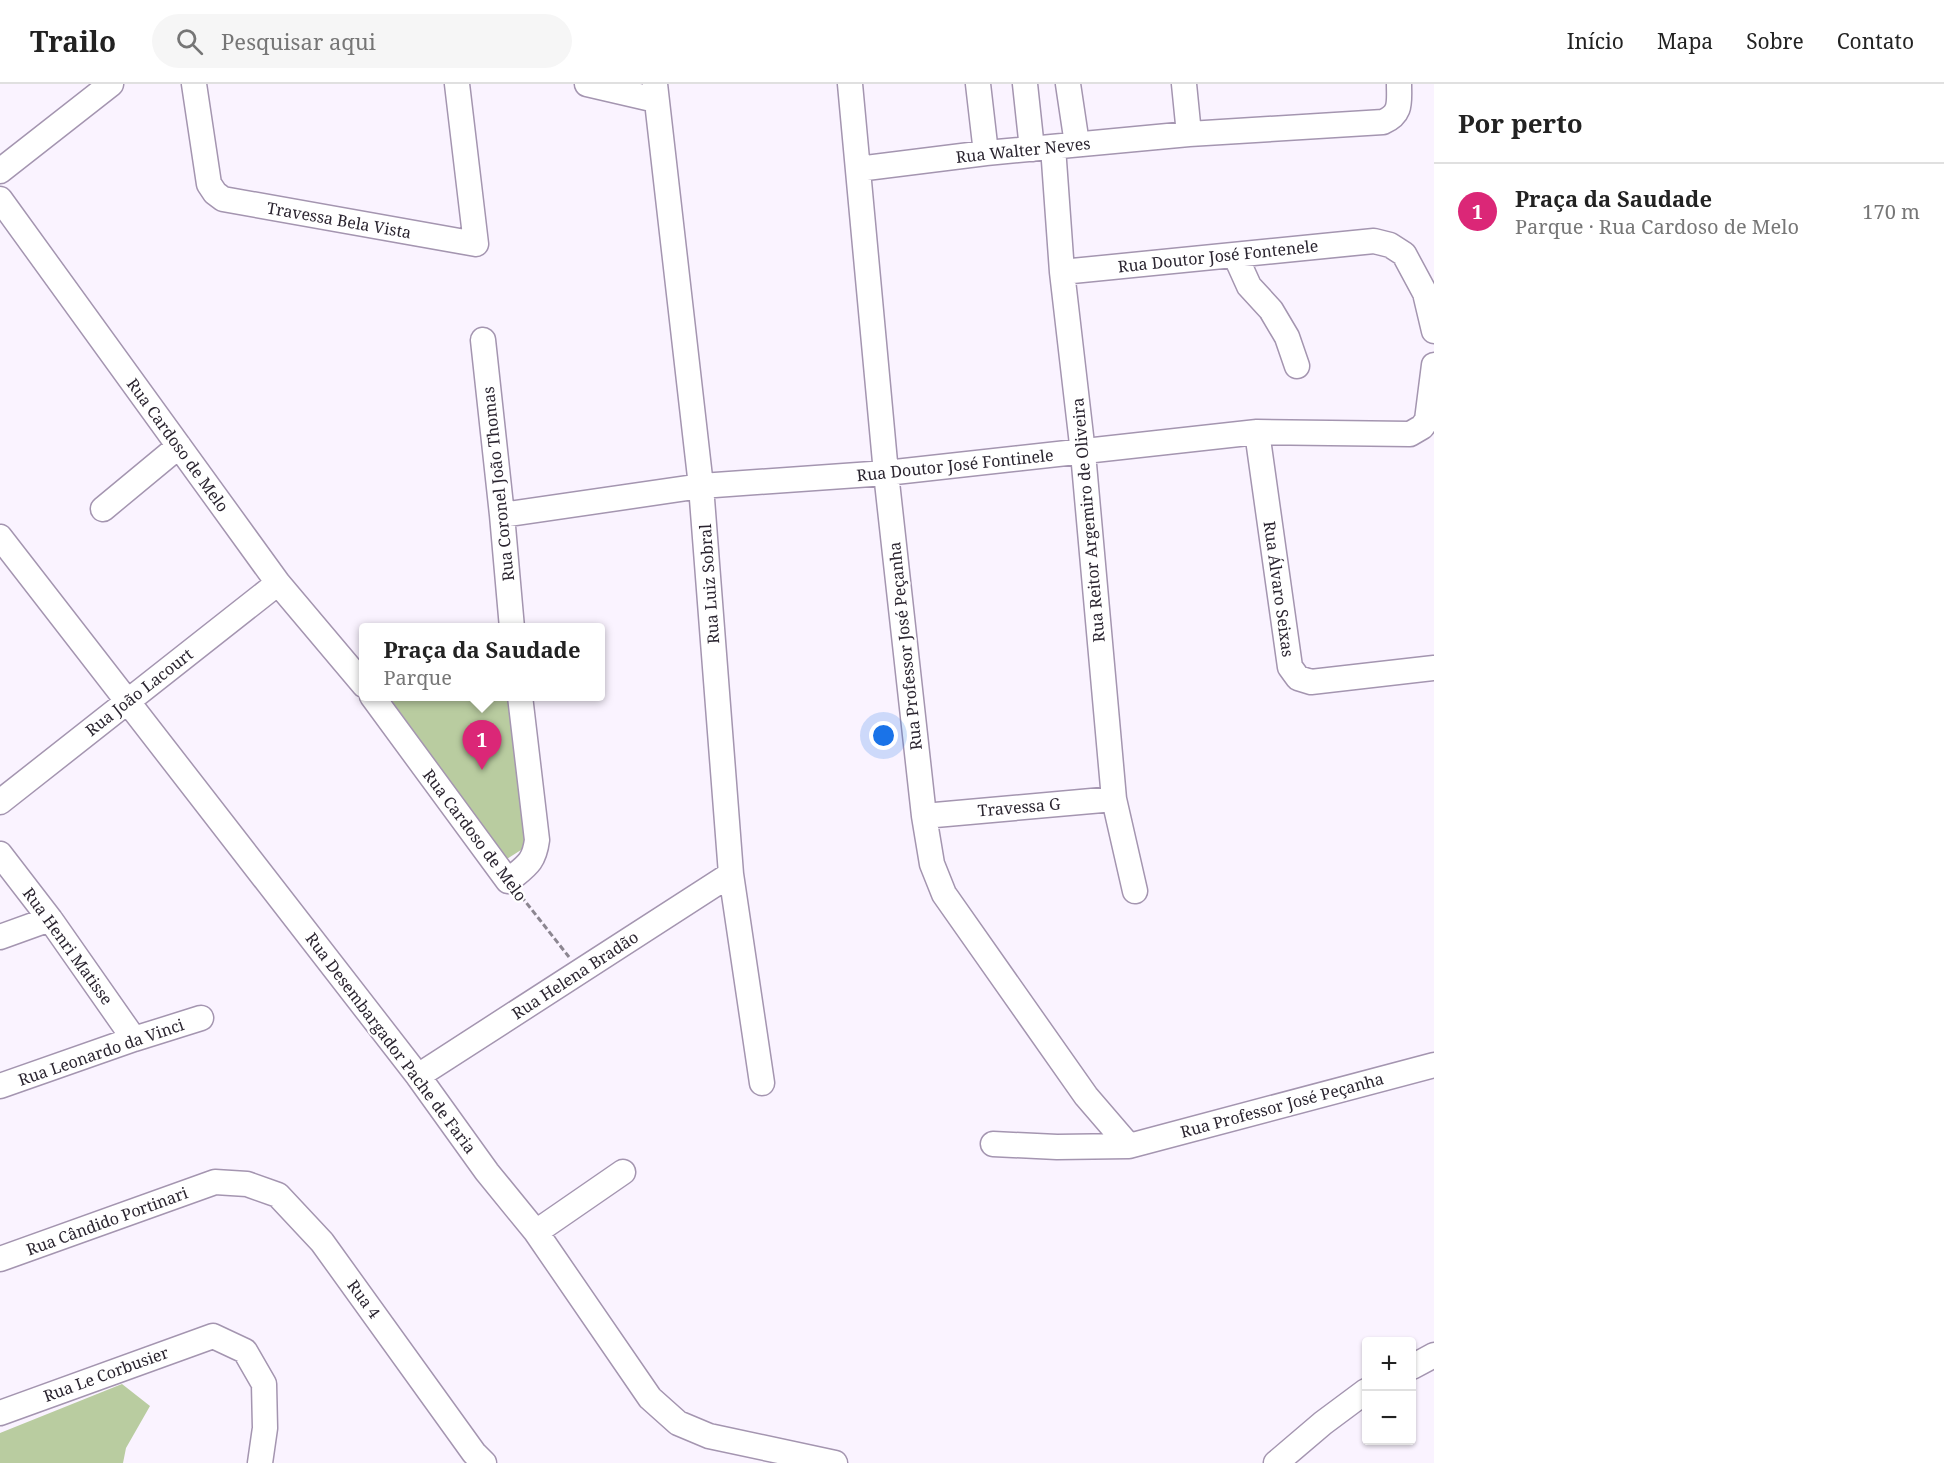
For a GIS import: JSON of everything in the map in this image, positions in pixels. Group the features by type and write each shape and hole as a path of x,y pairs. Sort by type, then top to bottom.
{"street":[{"path":"0,171 111,84"},
{"name":"Travessa Bela Vista","path":"194,84 209,184 223,199 476,244 457,84"},
{"path":"587,84 656,92"},
{"name":"Rua Professor José Peçanha","path":"850,84 886,473 924,816 932,864 944,894 1086,1096 1129,1146"},
{"path":"978,84 986,153"},
{"name":"Rua Reitor Argemiro de Oliveira","path":"1025,84 1042,148 1062,272 1083,453 1114,799 1135,891"},
{"path":"1068,84 1077,144"},
{"path":"1184,84 1189,134"},
{"name":"Rua Walter Neves","path":"858,169 986,153 1189,134 1383,123 1392,119 1398,109 1399,84"},
{"name":"Rua Luiz Sobral","path":"656,92 701,486 731,874 762,1083"},
{"name":"Rua Cardoso de Melo","path":"0,199 278,583 359,680"},
{"name":"Rua Doutor José Fontenele","path":"1062,272 1374,241 1390,245 1404,254 1425,294 1434,331"},
{"path":"1236,255 1249,286 1271,310 1287,337 1297,366"},
{"name":"Rua Coronel João Thomas","path":"483,340 502,515 508,623"},
{"name":"Rua Doutor José Fontinele","path":"502,515 701,486 886,473 1257,432 1410,434 1422,427 1427,420 1434,365"},
{"name":"Rua Álvaro Seixas","path":"1257,432 1290,667 1298,678 1311,682 1434,668"},
{"path":"103,509 179,446"},
{"name":"Rua Desembargador Pache de Faria","path":"0,537 418,1076 487,1172 536,1232 650,1398 678,1423 710,1436 835,1463"},
{"name":"Rua João Lacourt","path":"0,802 278,583"},
{"name":"Rua Cardoso de Melo","path":"375,701 508,880"},
{"path":"508,880 530,863 535,854 537,840 521,701"},
{"name":"Travessa G","path":"924,816 1114,799"},
{"name":"Rua Henri Matisse","path":"0,854 50,919 134,1039"},
{"name":"Rua Helena Bradão","path":"418,1076 731,874"},
{"path":"0,937 50,919"},
{"name":"Rua Leonardo da Vinci","path":"0,1086 201,1018"},
{"name":"Rua Professor José Peçanha","path":"993,1144 1057,1147 1129,1146 1434,1065"},
{"path":"536,1232 623,1172"},
{"name":"Rua Cândido Portinari","path":"0,1259 215,1182"},
{"name":"Rua 4","path":"215,1182 247,1184 278,1196 322,1242 475,1460"},
{"name":"Rua Le Corbusier","path":"0,1413 213,1336 245,1351 264,1384 265,1428 260,1463"},
{"path":"1416,1365 1434,1355"},
{"path":"1276,1463 1362,1394"}],"path":[{"name":"Rua Cardoso de Melo","path":"508,880 581,972"}],"green space":[{"path":"392,701 512,701 532,843 507,859"},
{"path":"122,1384 150,1406 126,1448 123,1463 0,1463 0,1433"}],"place":[{"name":"Praça da Saudade","path":"482,770"}]}
